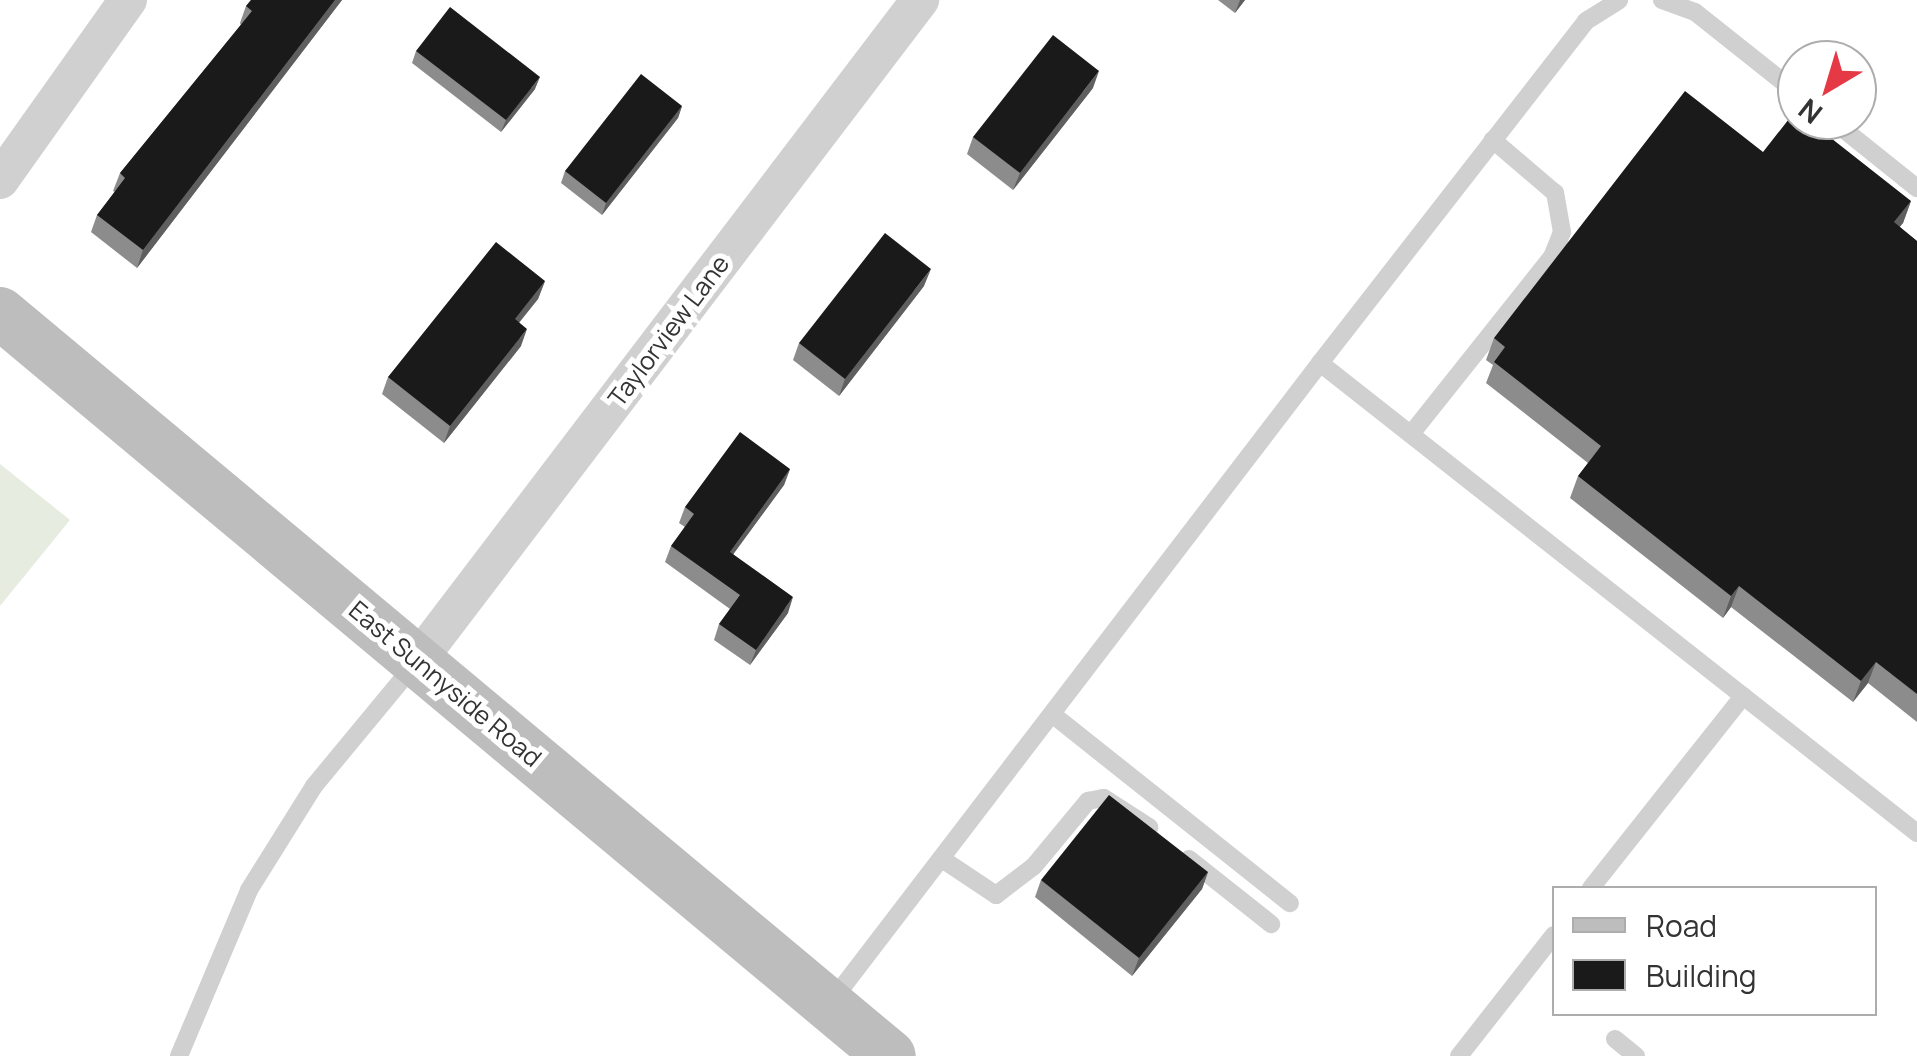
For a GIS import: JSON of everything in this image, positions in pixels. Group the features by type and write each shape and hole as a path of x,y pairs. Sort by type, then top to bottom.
{"main road":[{"name":"East Sunnyside Road","path":"0,313 890,1056"}],"street":[{"path":"0,180 128,0"},
{"name":"Taylorview Lane","path":"417,661 920,0"}],"lane":[{"path":"829,1005 1586,21 1619,0"},
{"path":"1662,0 1695,12 1777,76"},
{"path":"1411,434 1552,256 1562,232 1555,193 1493,140"},
{"path":"1857,140 1917,188"},
{"path":"1320,363 1917,833"},
{"path":"179,1056 249,890 314,786 417,661"},
{"path":"1593,886 1743,696"},
{"path":"1052,714 1290,903"},
{"path":"942,859 996,895 1034,866 1088,801 1104,798 1271,924"},
{"path":"1459,1056 1552,938"},
{"path":"1614,1039 1636,1056"}],"shaded area":[{"path":"0,464 70,520 0,606"}],"building":[{"path":"251,0 335,0 143,250 97,215 125,178 120,173 252,11 246,6"},
{"path":"450,7 540,77 506,120 416,51"},
{"path":"1053,35 1099,71 1020,173 973,137"},
{"path":"641,74 682,106 606,203 565,171"},
{"path":"1685,91 1763,152 1777,134 1777,140 1833,140 1911,201 1894,222 1917,241 1917,694 1876,662 1861,681 1739,586 1731,596 1578,476 1601,446 1494,362 1505,347 1494,338"},
{"path":"885,233 931,269 845,379 799,343"},
{"path":"496,242 545,281 515,319 527,329 450,426 388,377"},
{"path":"740,432 790,469 730,552 793,597 756,650 719,624 740,595 671,546 694,514 685,507"},
{"path":"1109,795 1208,872 1139,958 1041,880"}]}
